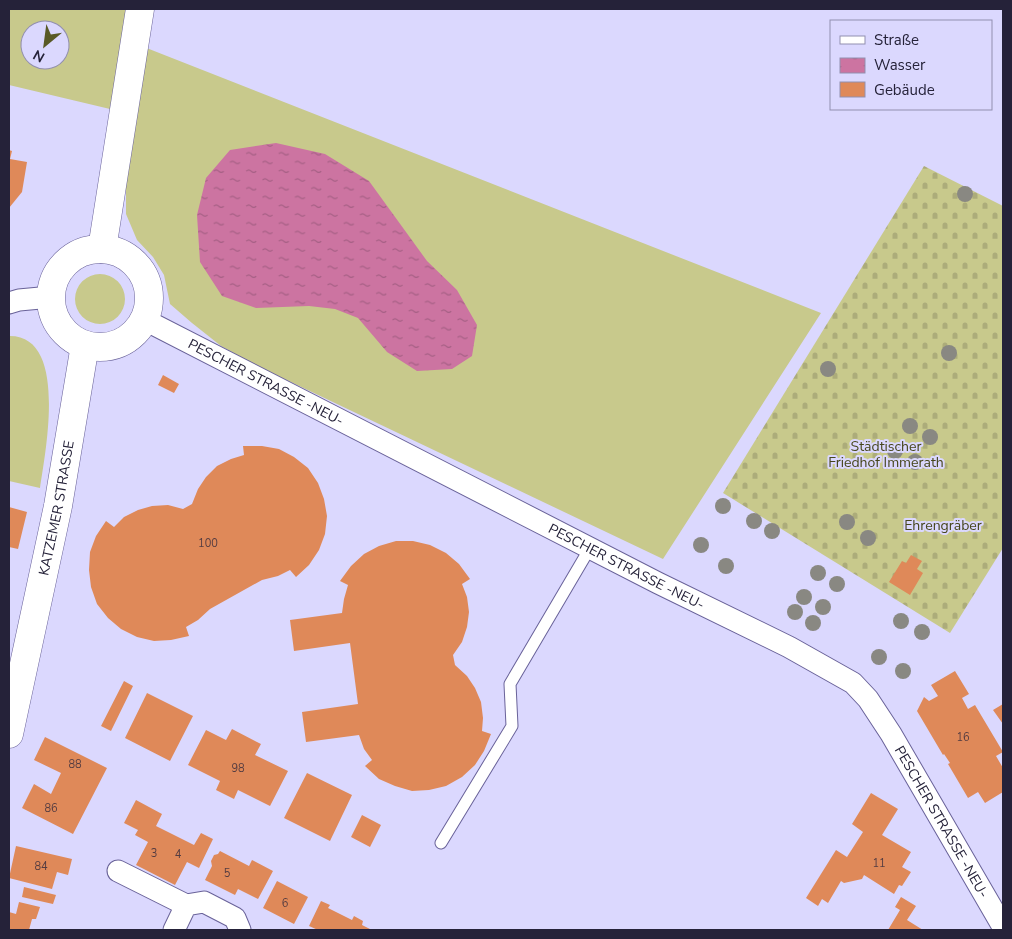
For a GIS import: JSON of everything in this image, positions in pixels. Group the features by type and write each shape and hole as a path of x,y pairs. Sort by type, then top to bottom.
{"street":[{"path":"102,249 140,9"},
{"path":"102,249 125,256 135,263 147,284 150,296 144,320 130,338 108,347 96,347 85,345 67,334 55,317 51,297 57,276 71,259 86,252 102,249"},
{"path":"9,303 19,300 51,297"},
{"name":"PESCHER STRASSE -NEU-","path":"144,320 590,548 789,647 857,687 868,699 891,734 1003,927"},
{"name":"KATZEMER STRASSE","path":"9,734 16,668 58,506 85,345"},
{"path":"118,871 186,905 204,902 235,918 240,930"},
{"path":"174,930 186,905"}],"lane":[{"path":"440,844 512,726 510,684 590,548"}],"green space":[{"path":"9,9 127,9 110,109 9,85"},
{"path":"144,47 821,313 663,559 255,365 221,346 170,304 164,275 153,257 137,240 126,214 126,175"},
{"name":"Städtischer Friedhof Immerath","path":"924,166 1003,206 1003,548 950,633 723,493"},
{"path":"95,274 105,274 118,281 125,294 125,304 118,317 105,324 95,324 86,320 79,313 75,304 75,294 79,285 86,278"},
{"path":"9,336 28,341 40,354 46,374 49,398 48,424 40,488 9,481"}],"water":[{"path":"276,143 325,154 369,181 427,261 457,290 477,325 472,356 452,369 417,371 387,352 358,318 335,309 309,306 256,308 222,296 200,262 197,215 206,178 230,150"}],"building":[{"path":"9,150 12,151 10,159 27,162 22,192 9,208"},
{"path":"163,375 179,384 174,393 158,385"},
{"path":"243,446 262,446 279,449 294,457 308,468 318,483 324,499 327,516 325,534 319,550 309,565 296,577 290,570 278,576 262,580 210,609 198,620 186,627 189,636 154,641 137,637 121,629 108,618 97,604 91,587 89,570 90,552 96,536 106,521 114,527 124,517 152,506 168,505 183,509 192,504 198,489 217,466 244,455"},
{"path":"9,507 27,512 18,549 9,547"},
{"path":"396,541 413,541 430,545 446,553 459,564 470,579 462,584 467,597 469,612 467,627 462,642 453,655 455,665 467,676 481,702 482,731 491,734 484,751 475,765 462,777 446,786 429,790 412,791 379,779 365,766 372,760 364,749 359,735 306,742 302,712 358,704 350,643 294,651 290,620 342,613 348,585 340,581 351,566 364,554 379,546"},
{"path":"911,555 922,561 917,569 923,573 910,595 889,582 902,561 906,563"},
{"path":"955,671 969,694 962,698 968,709 975,705 1003,752 996,756 1003,768 1003,792 985,803 978,792 968,798 948,764 950,763 943,755 917,711 924,697 929,701 938,696 931,685"},
{"path":"124,681 133,686 111,731 101,726"},
{"path":"147,693 193,716 170,761 125,738"},
{"path":"1003,704 1003,724 993,710"},
{"path":"232,729 261,744 255,755 288,771 270,806 238,790 234,799 216,790 220,781 188,765 206,730 226,740"},
{"path":"45,737 107,768 73,834 22,808 34,784 51,794 61,773 34,760"},
{"path":"307,773 352,795 330,841 284,818"},
{"path":"871,793 898,809 882,835 911,852 902,867 911,872 902,886 899,885 894,894 864,875 862,879 844,883 841,881 828,903 822,899 818,906 806,898 836,850 847,857 863,832 852,824"},
{"path":"136,800 162,814 156,826 194,845 201,833 213,839 199,868 187,862 175,885 136,865 148,842 135,835 138,830 124,823"},
{"path":"362,815 381,825 370,847 351,837"},
{"path":"16,846 72,859 68,875 57,872 52,889 9,878"},
{"path":"220,851 249,866 252,860 273,871 258,899 238,889 235,895 205,880 212,866 211,861 214,855"},
{"path":"277,881 308,897 294,924 263,908"},
{"path":"24,887 56,895 53,904 22,897"},
{"path":"901,897 916,906 907,920 923,930 888,930 900,910 895,907"},
{"path":"321,901 330,905 328,908 352,920 354,916 363,921 362,925 372,930 318,930 309,926"},
{"path":"19,902 40,907 36,919 32,919 29,930 9,930 9,912 16,914"}],"park label":[{"name":"Ehrengräber","path":"943,525"}]}
